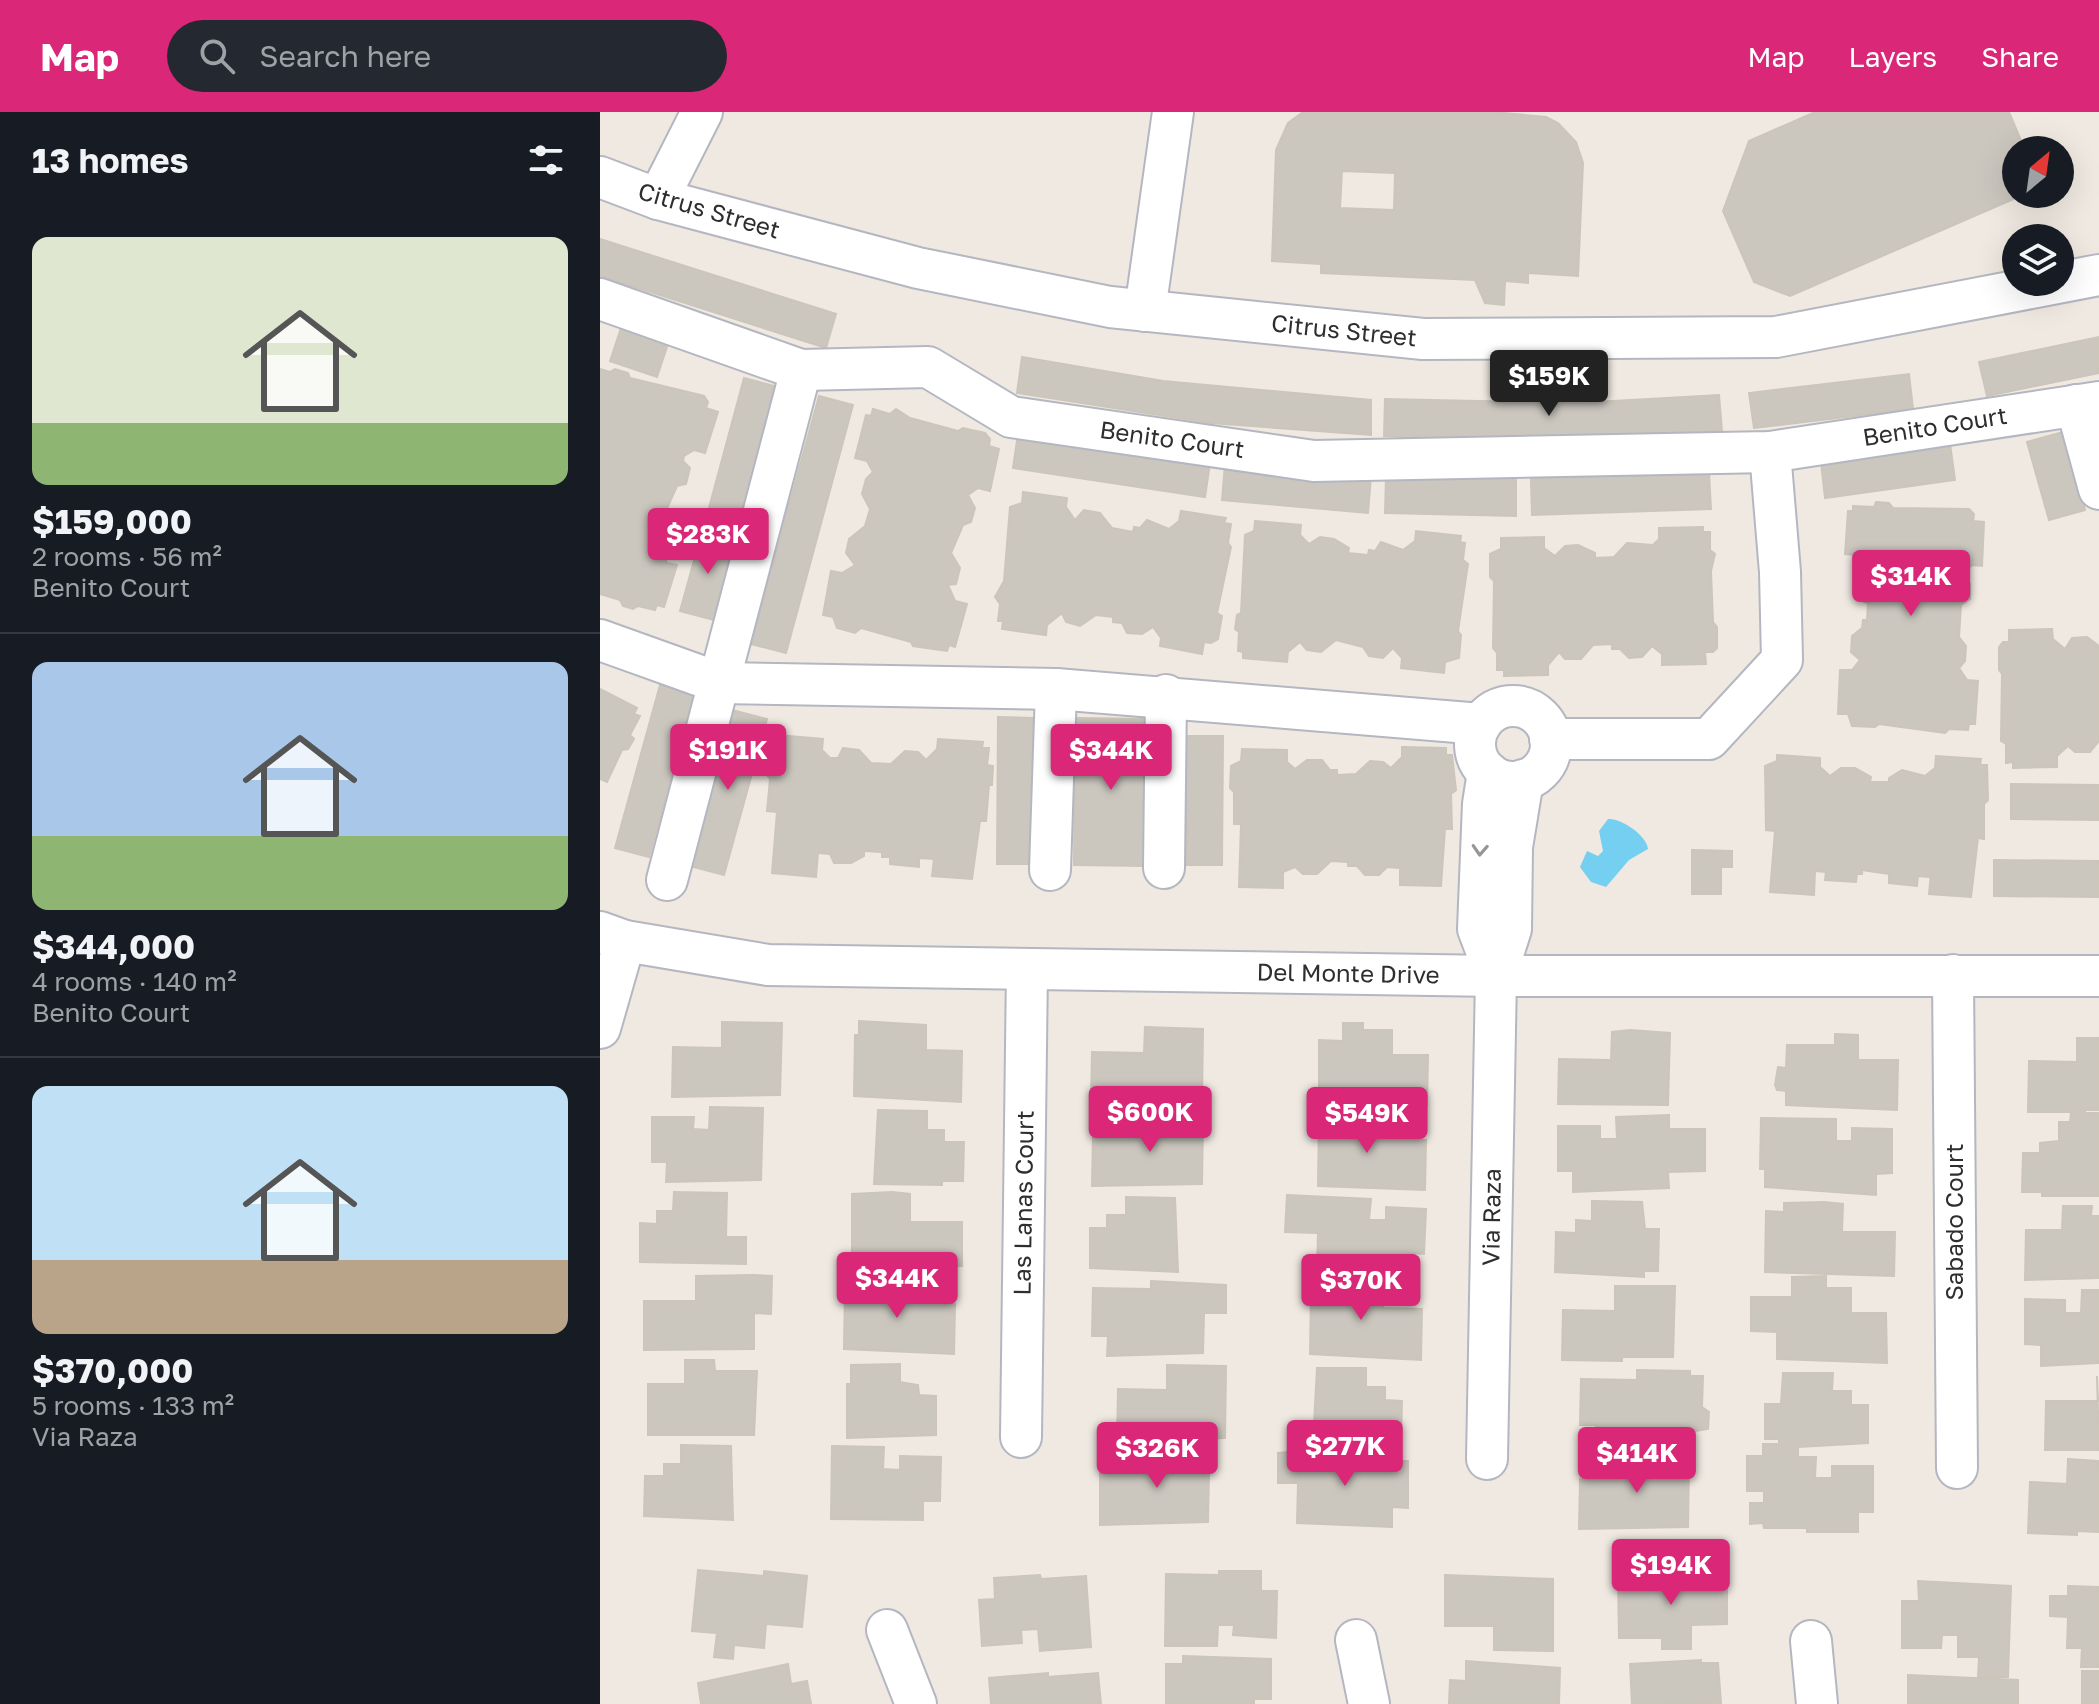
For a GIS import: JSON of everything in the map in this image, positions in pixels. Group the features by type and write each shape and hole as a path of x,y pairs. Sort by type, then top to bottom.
{"street":[{"path":"658,199 702,112"},
{"path":"1145,311 1173,112"},
{"name":"Citrus Street","path":"600,177 658,199 918,268 1145,311 1423,339 1776,337 2099,275"},
{"name":"Benito Court","path":"600,299 801,370 928,367 1011,417 1314,461 1770,452 2088,403"},
{"path":"667,880 801,370"},
{"path":"2088,403 2099,489"},
{"path":"1550,739 1709,739 1782,660 1780,572 1770,452"},
{"path":"600,640 720,683 1056,689 1166,695 1481,724"},
{"path":"1050,870 1056,689"},
{"path":"1164,868 1166,695"},
{"path":"1518,707 1540,717 1550,739 1546,763 1506,776 1476,754 1474,742 1481,724 1494,711 1518,707"},
{"name":"Via Raza","path":"1487,1459 1496,976 1511,929 1512,847 1506,776"},
{"path":"600,1028 612,936"},
{"name":"Del Monte Drive","path":"612,936 768,965 1496,976 2099,976"},
{"name":"Las Lanas Court","path":"1021,1437 1027,969"},
{"name":"Sabado Court","path":"1953,975 1957,1468"},
{"path":"887,1630 916,1704"},
{"path":"1356,1640 1369,1704"},
{"path":"1811,1641 1817,1704"}],"water":[{"path":"1608,819 1620,821 1633,829 1648,849 1629,860 1606,887 1591,882 1580,867 1587,851 1598,856 1603,851 1599,831"}],"building":[{"path":"1303,112 1494,112 1546,117 1558,123 1576,142 1583,163 1578,276 1528,273 1528,283 1505,281 1504,305 1485,303 1475,280 1321,273 1321,264 1272,261 1276,150 1288,123","holes":["1342,171 1395,173 1394,210 1340,208"]},
{"path":"1815,112 2009,112 2019,136 2002,136 2002,204 1790,296 1754,282 1723,211 1749,141"},
{"path":"600,239 836,314 826,348 600,276"},
{"path":"621,328 668,344 657,377 610,361"},
{"path":"2099,337 2099,373 1987,396 1979,362"},
{"path":"1022,357 1163,381 1371,400 1371,435 1210,423 1017,393"},
{"path":"600,369 610,372 615,369 628,373 630,378 704,396 708,402 706,408 718,412 705,453 694,450 684,456 683,461 690,468 686,484 677,486 665,513 673,529 668,543 659,546 667,563 677,565 664,607 657,605 655,610 638,606 633,609 623,606 620,600 600,594"},
{"path":"1909,374 1913,409 1754,428 1749,393"},
{"path":"744,378 778,387 740,528 706,519"},
{"path":"1719,395 1722,431 1476,440 1384,436 1385,399 1577,403"},
{"path":"819,396 853,405 786,653 751,644"},
{"path":"873,409 890,414 896,409 910,418 958,431 963,428 985,433 990,439 989,446 999,449 990,491 978,488 968,495 975,508 971,522 963,525 951,553 960,568 956,584 948,585 955,601 967,604 955,647 949,645 947,651 913,646 911,642 861,628 855,633 837,628 833,617 823,615 831,571 842,573 855,565 846,553 849,539 865,526 870,509 862,494 866,479 873,472 867,461 855,458 866,415 871,416"},
{"path":"2063,432 2085,510 2049,520 2027,442"},
{"path":"1018,434 1210,463 1205,497 1013,468"},
{"path":"1950,444 1955,480 1825,498 1821,462"},
{"path":"1225,464 1371,476 1368,513 1222,500"},
{"path":"1709,473 1711,509 1532,515 1531,479"},
{"path":"1386,477 1516,480 1516,516 1385,513"},
{"path":"1023,492 1067,498 1066,507 1075,520 1084,510 1100,513 1112,528 1133,532 1134,527 1140,528 1147,520 1169,529 1179,521 1181,511 1226,518 1224,523 1231,524 1228,543 1231,547 1217,613 1222,616 1218,639 1211,643 1204,642 1202,654 1160,646 1161,638 1153,627 1142,634 1127,633 1122,623 1113,622 1113,617 1096,615 1080,626 1066,622 1062,613 1047,625 1046,635 1002,629 1003,621 998,621 1000,604 995,597 1004,581 1010,507 1022,503"},
{"path":"1876,502 1889,503 1893,508 1969,509 1974,514 1973,521 1984,522 1982,566 1972,565 1961,574 1970,584 1970,599 1961,605 1959,637 1966,646 1965,661 1959,668 1967,680 1978,681 1975,724 1969,724 1968,730 1949,729 1945,733 1879,724 1875,727 1852,726 1848,714 1838,714 1840,670 1852,670 1860,660 1851,652 1852,636 1862,628 1863,620 1867,620 1868,603 1864,602 1864,596 1856,588 1857,573 1863,567 1856,555 1845,554 1848,511 1853,511 1853,506 1874,507"},
{"path":"1255,521 1301,525 1300,535 1309,544 1320,537 1334,539 1349,548 1348,553 1368,555 1369,550 1375,551 1381,542 1403,550 1415,541 1416,531 1461,536 1460,542 1465,543 1463,560 1468,564 1458,631 1461,635 1459,658 1445,662 1444,673 1401,668 1402,658 1393,648 1383,658 1369,656 1363,647 1336,640 1321,652 1307,650 1300,642 1288,652 1287,662 1243,658 1243,652 1238,651 1239,632 1235,629 1237,615 1241,613 1245,535 1254,531"},
{"path":"1703,527 1703,532 1710,532 1710,550 1715,554 1711,571 1713,622 1717,627 1717,648 1713,652 1705,652 1706,664 1662,665 1662,654 1652,646 1642,657 1629,658 1620,649 1612,649 1612,644 1593,645 1581,659 1565,659 1559,652 1548,665 1548,675 1504,676 1504,670 1497,670 1497,653 1493,648 1494,581 1490,577 1490,554 1501,549 1501,538 1544,537 1544,548 1555,556 1565,546 1578,545 1595,553 1595,558 1614,557 1627,543 1653,545 1659,539 1659,528"},
{"path":"702,532 736,541 714,620 680,611"},
{"path":"2052,629 2053,639 2065,649 2072,638 2087,637 2099,646 2099,741 2090,752 2075,752 2068,746 2057,756 2057,767 2013,768 2013,762 2006,763 2006,744 2001,741 2002,674 1999,670 1999,647 2003,642 2009,642 2009,630"},
{"path":"660,685 694,694 649,857 615,848"},
{"path":"600,689 637,708 634,714 640,716 630,735 634,739 628,749 622,750 607,782 600,779"},
{"path":"732,710 767,719 724,875 690,866"},
{"path":"998,717 1033,718 1032,864 997,864"},
{"path":"1075,718 1148,719 1146,866 1074,865"},
{"path":"777,735 823,739 822,750 830,758 838,758 843,748 859,750 871,763 891,764 905,751 918,752 926,760 937,749 938,739 983,742 982,748 989,748 987,765 993,766 992,785 989,785 986,821 980,821 972,879 932,876 934,859 919,858 919,867 890,864 890,857 882,857 882,852 864,851 864,856 851,863 834,863 830,854 818,853 816,877 772,873 777,812 767,811 770,779 766,774 768,753 776,748"},
{"path":"1187,736 1223,736 1222,865 1186,865"},
{"path":"1402,747 1446,748 1446,755 1452,755 1456,790 1451,794 1452,829 1445,829 1441,886 1400,885 1400,863 1398,868 1387,867 1379,875 1365,875 1357,866 1348,866 1348,862 1331,861 1317,874 1303,874 1295,867 1283,872 1283,888 1239,887 1241,824 1234,824 1234,792 1230,788 1231,766 1241,761 1242,749 1287,750 1287,762 1295,769 1307,760 1322,760 1330,770 1337,770 1337,775 1356,774 1370,761 1383,762 1391,768 1402,757"},
{"path":"1777,755 1820,758 1820,767 1830,776 1841,768 1855,768 1871,777 1870,782 1889,782 1889,778 1902,770 1925,776 1935,768 1936,756 1981,759 1980,765 1987,765 1988,800 1984,804 1984,839 1978,838 1971,897 1929,894 1931,873 1929,877 1918,876 1917,886 1889,883 1889,874 1862,870 1862,874 1857,874 1856,882 1825,880 1826,872 1815,871 1814,895 1770,892 1775,831 1766,830 1765,766 1777,761"},
{"path":"2011,784 2099,785 2099,820 2011,819"},
{"path":"1692,850 1732,851 1732,867 1721,867 1721,894 1692,894"},
{"path":"1994,860 2099,861 2099,897 1994,896"},
{"path":"859,1021 926,1025 926,1050 962,1051 961,1102 854,1096 855,1035 859,1035"},
{"path":"722,1022 782,1023 780,1095 672,1097 673,1047 722,1048"},
{"path":"1343,1023 1363,1023 1363,1030 1392,1030 1392,1055 1428,1055 1427,1105 1319,1101 1319,1040 1343,1041"},
{"path":"1145,1027 1203,1029 1202,1100 1091,1102 1092,1052 1144,1053"},
{"path":"1612,1032 1670,1033 1668,1105 1558,1104 1559,1059 1611,1060"},
{"path":"1835,1034 1858,1035 1858,1060 1898,1060 1897,1110 1786,1105 1786,1091 1777,1090 1775,1085 1778,1067 1786,1068 1787,1045 1835,1045"},
{"path":"2077,1038 2099,1038 2099,1110 2085,1110 2085,1113 2099,1113 2099,1196 2042,1196 2042,1192 2022,1192 2023,1153 2040,1153 2040,1143 2059,1141 2059,1122 2070,1122 2071,1112 2028,1112 2029,1061 2077,1062"},
{"path":"710,1107 763,1108 761,1180 666,1182 667,1162 652,1162 652,1117 694,1117 693,1129 709,1130"},
{"path":"878,1110 927,1111 927,1130 944,1130 944,1142 964,1142 963,1181 942,1181 942,1185 874,1184"},
{"path":"1130,1111 1156,1112 1156,1122 1203,1122 1202,1184 1092,1186 1093,1135 1129,1136"},
{"path":"1319,1114 1378,1114 1378,1140 1426,1140 1425,1190 1318,1186"},
{"path":"1669,1115 1669,1129 1705,1129 1705,1171 1668,1172 1669,1188 1573,1192 1573,1171 1558,1171 1558,1126 1600,1126 1600,1139 1617,1139 1616,1117"},
{"path":"1761,1118 1836,1119 1836,1141 1852,1141 1852,1128 1892,1129 1892,1173 1876,1174 1876,1195 1765,1187 1765,1169 1760,1169"},
{"path":"674,1192 727,1193 726,1237 746,1237 746,1264 640,1262 640,1223 657,1224 657,1211 673,1211"},
{"path":"852,1194 910,1194 910,1222 962,1222 962,1266 852,1265"},
{"path":"1287,1195 1371,1199 1369,1220 1386,1220 1386,1207 1426,1209 1424,1254 1410,1253 1409,1275 1317,1270 1318,1233 1285,1232"},
{"path":"1126,1197 1175,1198 1178,1272 1090,1268 1090,1228 1107,1228 1107,1215 1126,1215"},
{"path":"1592,1201 1642,1202 1645,1229 1659,1229 1658,1271 1644,1271 1644,1277 1555,1272 1556,1232 1576,1233 1576,1220 1592,1221"},
{"path":"1784,1203 1843,1204 1842,1232 1895,1232 1894,1276 1765,1272 1766,1211 1784,1212"},
{"path":"2063,1206 2092,1206 2091,1216 2099,1216 2099,1278 2025,1280 2026,1230 2062,1230"},
{"path":"1321,1273 1354,1273 1354,1283 1384,1283 1383,1308 1422,1309 1421,1360 1310,1354 1311,1293 1320,1293"},
{"path":"696,1276 772,1276 771,1314 754,1313 754,1349 644,1350 644,1301 696,1301"},
{"path":"1826,1276 1826,1288 1851,1288 1851,1313 1886,1313 1887,1363 1777,1359 1777,1332 1751,1331 1751,1297 1792,1297 1792,1277"},
{"path":"888,1277 918,1278 917,1303 955,1304 954,1354 844,1349 845,1287 887,1289"},
{"path":"1151,1281 1226,1285 1226,1313 1204,1313 1203,1353 1107,1356 1108,1336 1092,1336 1093,1288 1151,1289"},
{"path":"1615,1286 1675,1286 1673,1357 1622,1357 1622,1361 1562,1360 1563,1310 1615,1311"},
{"path":"2082,1290 2099,1290 2099,1363 2041,1366 2041,1345 2025,1344 2025,1299 2065,1300 2065,1313 2081,1313"},
{"path":"685,1360 714,1360 715,1371 757,1371 754,1435 648,1435 648,1384 685,1384"},
{"path":"900,1364 900,1382 918,1385 919,1395 936,1396 936,1435 847,1438 847,1384 851,1384 851,1365"},
{"path":"1167,1365 1226,1366 1225,1438 1117,1440 1118,1389 1167,1390"},
{"path":"1317,1368 1366,1368 1366,1387 1385,1387 1385,1400 1402,1401 1401,1440 1313,1442"},
{"path":"1637,1370 1690,1371 1690,1376 1703,1376 1702,1407 1709,1412 1708,1429 1689,1432 1689,1443 1596,1445 1596,1425 1580,1425 1581,1379 1637,1380"},
{"path":"1783,1373 1833,1373 1832,1391 1851,1391 1851,1405 1868,1405 1868,1443 1798,1447 1798,1457 1816,1457 1815,1478 1832,1478 1832,1466 1873,1466 1873,1512 1858,1512 1858,1532 1807,1532 1807,1528 1764,1528 1763,1523 1750,1524 1750,1503 1764,1503 1764,1491 1747,1491 1747,1456 1763,1456 1763,1444 1779,1444 1779,1439 1765,1439 1765,1404 1781,1404"},
{"path":"2046,1401 2098,1401 2099,1450 2045,1450"},
{"path":"1166,1443 1185,1444 1185,1460 1205,1460 1206,1471 1209,1471 1208,1522 1100,1525 1100,1473 1136,1473 1137,1449 1166,1450"},
{"path":"681,1445 731,1446 733,1520 644,1516 645,1476 664,1476 664,1464 681,1464"},
{"path":"832,1446 884,1447 883,1469 900,1470 900,1456 941,1457 940,1501 923,1501 923,1520 831,1519"},
{"path":"1350,1452 1350,1461 1408,1461 1408,1508 1392,1507 1392,1527 1297,1523 1298,1483 1278,1483 1278,1453"},
{"path":"1616,1454 1669,1455 1669,1466 1689,1466 1688,1527 1579,1529 1580,1479 1616,1480"},
{"path":"2068,1459 2098,1461 2099,1532 2077,1531 2077,1535 2028,1533 2030,1482 2067,1484"},
{"path":"698,1570 764,1576 764,1571 807,1576 802,1627 766,1624 764,1648 734,1645 733,1659 714,1657 717,1633 692,1631"},
{"path":"1219,1571 1261,1571 1261,1591 1277,1591 1276,1638 1233,1635 1234,1625 1218,1625 1217,1646 1165,1646 1166,1574 1219,1575"},
{"path":"1682,1574 1727,1574 1727,1624 1691,1625 1691,1649 1662,1649 1662,1638 1619,1638 1618,1578 1682,1577"},
{"path":"1040,1575 1041,1579 1086,1576 1091,1647 1040,1651 1038,1629 1021,1630 1022,1643 982,1646 979,1600 995,1599 994,1578"},
{"path":"1445,1575 1553,1579 1553,1651 1494,1650 1494,1626 1445,1626"},
{"path":"1918,1581 2011,1586 2008,1677 1978,1677 1979,1657 1958,1657 1958,1635 1942,1635 1941,1648 1902,1648 1902,1601 1919,1601"},
{"path":"2068,1586 2099,1587 2099,1667 2081,1667 2082,1648 2067,1648 2068,1617 2050,1616 2050,1596 2068,1596"},
{"path":"1183,1656 1271,1659 1271,1699 1254,1699 1254,1704 1166,1704 1166,1664 1183,1664"},
{"path":"1701,1660 1701,1663 1718,1663 1721,1703 1632,1704 1630,1664"},
{"path":"1466,1661 1560,1668 1559,1704 1449,1704 1450,1680 1466,1681"},
{"path":"788,1664 791,1684 807,1681 811,1704 701,1704 698,1683"},
{"path":"2082,1671 2099,1671 2099,1704 2082,1704"},
{"path":"1048,1673 1048,1677 1098,1673 1101,1704 991,1704 989,1678"},
{"path":"1908,1675 2018,1680 2018,1704 1908,1704"}]}
